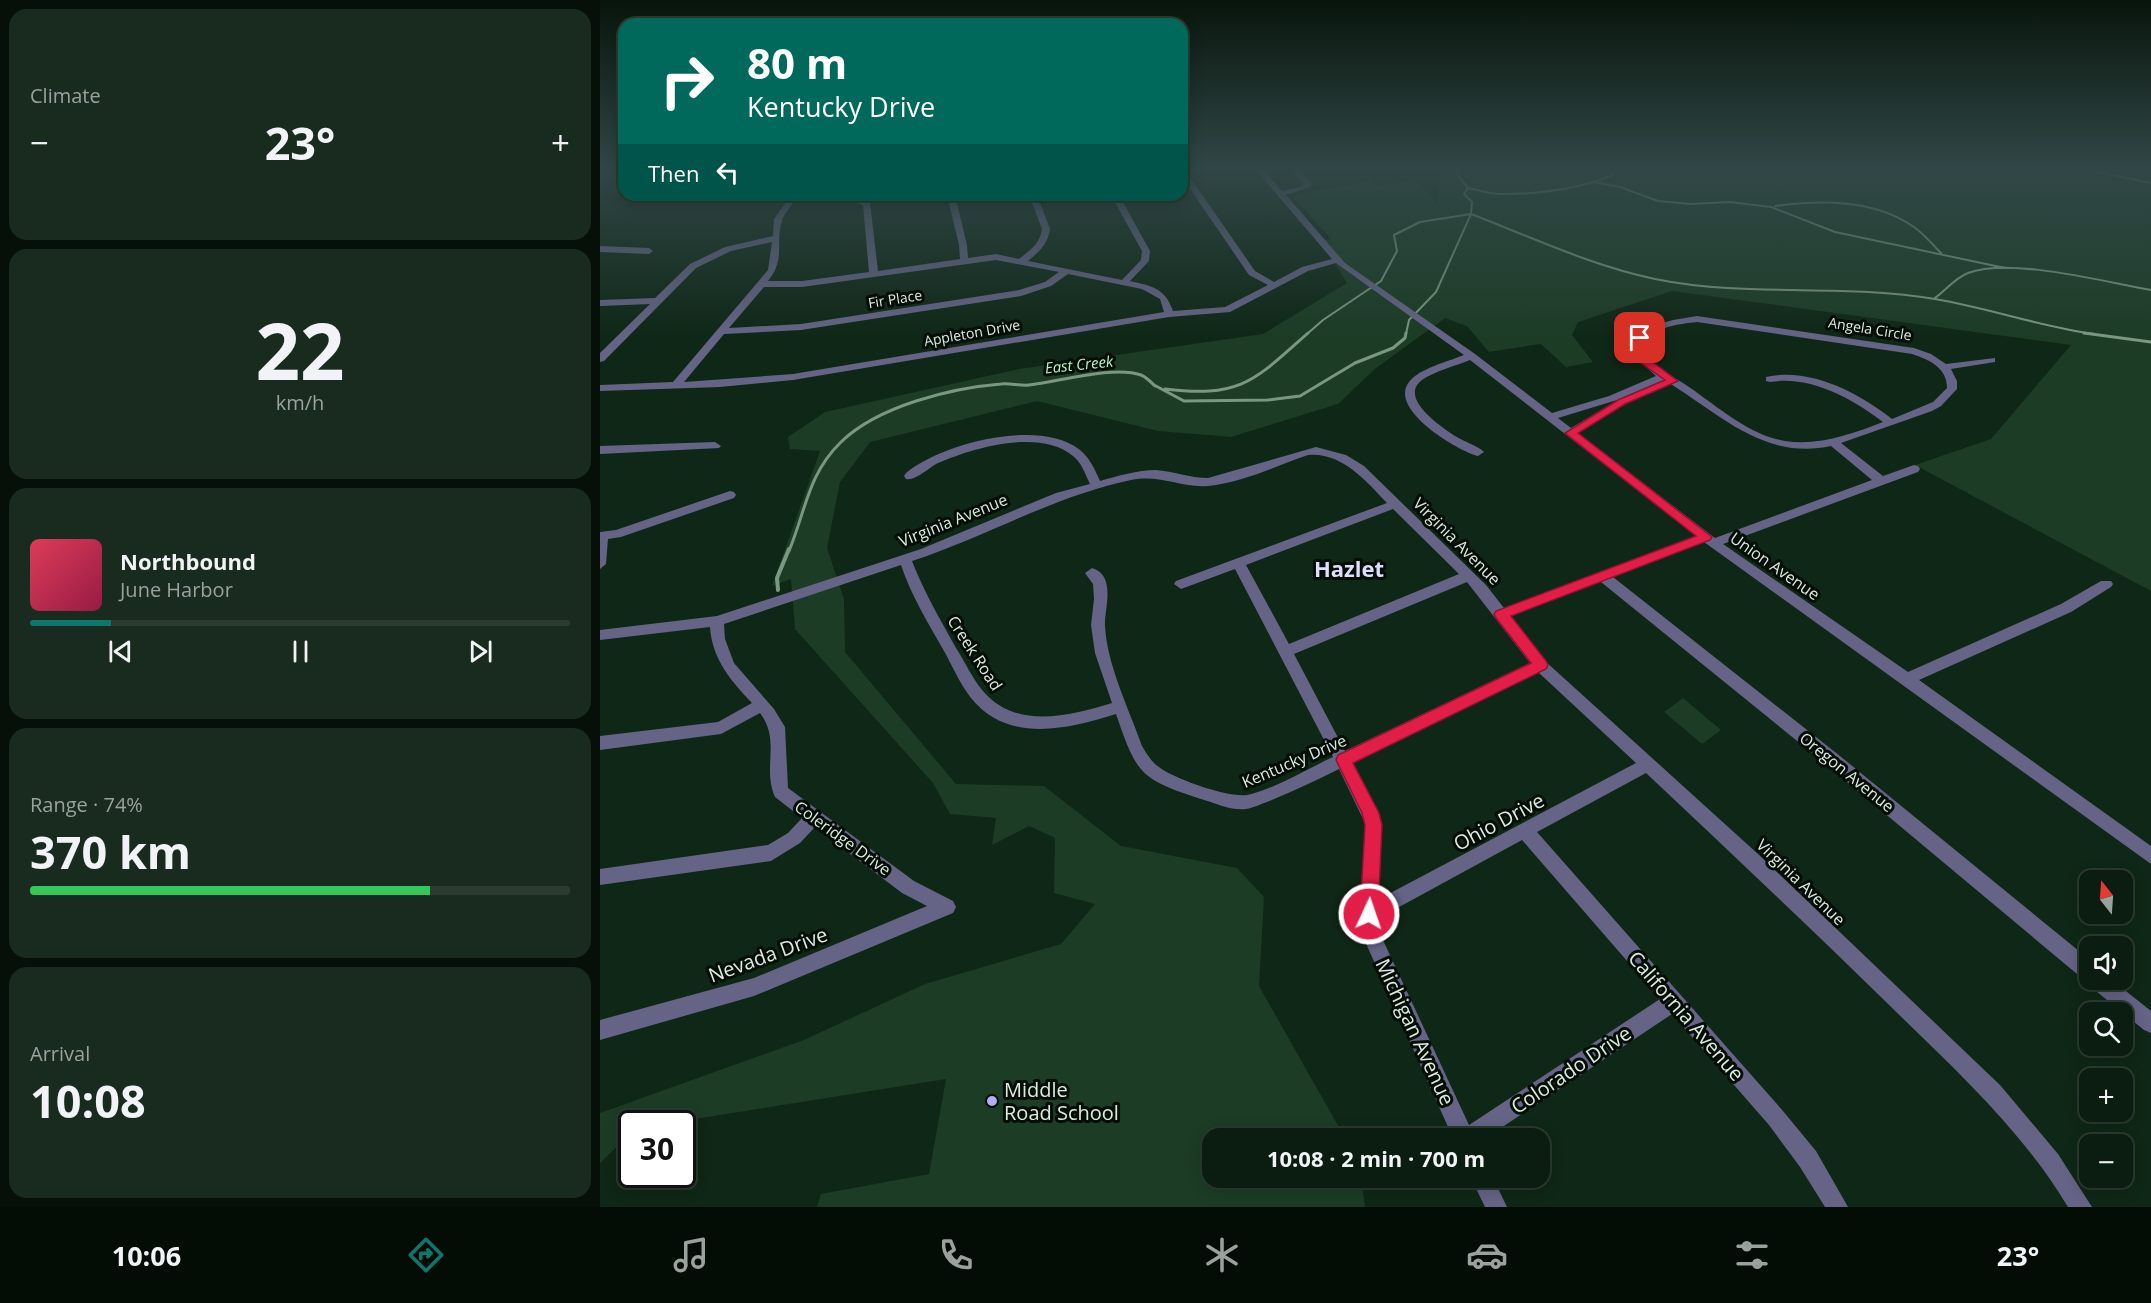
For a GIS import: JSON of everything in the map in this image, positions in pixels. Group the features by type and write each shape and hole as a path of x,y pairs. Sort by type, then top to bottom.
{"street":[{"path":"676,385 762,284 774,266 779,225"},
{"path":"869,225 874,273"},
{"path":"958,225 964,261"},
{"path":"1022,261 1040,246 1046,234 1045,225"},
{"path":"1125,281 1144,261 1146,251 1132,225"},
{"path":"1219,225 1252,273 1274,285"},
{"name":"Union Avenue","path":"1307,225 1337,260 1471,356 1709,540 1907,679 2151,856"},
{"path":"601,357 684,273 701,261 736,246 777,238"},
{"path":"600,249 649,251"},
{"path":"762,284 802,284 996,257 1125,281 1157,292 1164,298 1169,314"},
{"name":"Appleton Drive","path":"600,388 738,383 793,377 1169,314 1227,310 1305,269 1337,260"},
{"name":"Fir Place","path":"721,331 801,327 1021,292 1048,284 1068,270"},
{"path":"600,303 657,301"},
{"name":"Angela Circle","path":"1697,319 1899,347 1922,354 1944,367 1952,378 1951,391 1928,409 1833,442 1804,447 1786,446 1764,439 1668,378 1642,359 1637,349 1640,338 1651,331 1676,322 1697,319"},
{"path":"1471,356 1425,374 1414,383 1410,393 1413,405 1418,411 1448,437 1468,450 1478,452"},
{"path":"1944,367 1991,360"},
{"path":"1550,417 1668,378"},
{"path":"1570,433 1668,378"},
{"path":"1770,379 1795,378 1832,387 1853,396 1890,422"},
{"path":"910,476 923,465 941,457 1005,441 1028,439 1064,447 1079,454 1096,485"},
{"path":"1833,442 1881,481"},
{"path":"600,450 715,446"},
{"name":"Virginia Avenue","path":"600,635 717,621 905,559 1043,503 1096,485 1148,474 1191,482 1215,481 1316,451 1342,458 1356,465 1468,576 1540,665 1752,860 1993,1092 2023,1124 2081,1207"},
{"path":"1501,614 1603,576 1914,469"},
{"path":"600,564 601,536 617,534 730,495"},
{"path":"1181,584 1395,504"},
{"name":"Creek Road","path":"905,559 922,602 975,691 990,707 1017,720 1048,724 1081,719 1120,707"},
{"name":"Michigan Avenue","path":"1238,562 1287,651 1370,813 1374,825 1369,914 1372,939 1461,1128"},
{"name":"Kentucky Drive","path":"1092,573 1100,583 1098,625 1102,653 1135,747 1143,762 1153,772 1168,781 1233,802 1247,802 1284,788 1540,665"},
{"path":"1287,651 1468,576"},
{"name":"Oregon Avenue","path":"1603,576 1834,761 2079,963"},
{"path":"1907,679 2066,608 2106,584"},
{"name":"Coleridge Drive","path":"717,621 716,636 721,654 774,722 779,736 778,782 781,792 908,886 947,907"},
{"path":"600,743 717,729 732,724 760,706"},
{"name":"Ohio Drive","path":"1369,914 1526,832 1648,764"},
{"path":"600,877 771,853 794,838 814,817"},
{"name":"California Avenue","path":"1526,832 1776,1118 1808,1160 1836,1207"},
{"name":"Nevada Drive","path":"600,1030 754,987 947,907"},
{"path":"2110,990 2151,1023"},
{"name":"Colorado Drive","path":"1481,1128 1673,1002"},
{"path":"1487,1188 1496,1207"}],"green space":[{"path":"1319,225 2151,225 2151,591 1915,465 1991,439 2071,345 1672,291 1578,322 1572,335 1593,362 1566,367 1541,344 1489,352 1467,326 1445,318 1376,368 1338,404 1231,437 1158,431 1037,401 870,442 840,482 827,548 844,599 845,652 956,784 1044,786 1121,846 1237,868 1264,897 1259,986 1339,1128 1202,1128 1202,1188 1362,1188 1365,1207 817,1207 821,1194 929,1174 946,1079 696,1119 696,1110 618,1110 618,1146 600,1163 600,1113 804,1040 925,984 1061,944 1095,904 1054,893 1055,838 1029,826 992,845 996,818 950,814 933,783 795,629 791,579 772,586 820,451 790,449 788,437 825,412 1019,369 1263,334 1347,283 1321,241 1331,239"},
{"path":"1683,698 1721,730 1702,744 1664,712"}],"waterway":[{"name":"East Creek","path":"1307,334 1323,320 1381,281 1397,251 1394,235 1413,225"},
{"path":"1406,334 1409,320 1436,292 1466,225"},
{"path":"1500,225 1608,267 1655,279 1725,288 1900,294 1955,303 2055,327 2095,334"},
{"path":"1818,225 1835,232 2005,268"},
{"path":"1911,225 1941,253"},
{"path":"1935,298 1963,275 1986,269 2008,268 2058,272 2151,290"},
{"name":"East Creek","path":"1165,389 1212,391 1245,382 1274,363 1308,333"},
{"path":"1154,385 1184,401 1268,400 1300,396 1355,363 1393,348 1405,338 1406,333"},
{"path":"2084,333 2151,342"},
{"name":"East Creek","path":"789,551 809,493 821,467 841,442 856,429 875,418 916,401 981,386 1029,385 1116,372 1141,375 1154,385"},
{"name":"East Creek","path":"778,590 777,578 789,549"}],"place":[{"name":"Middle Road School","path":"992,1101"}],"district":[{"name":"Hazlet","path":"1349,569"}],"route":[{"path":"1369,914 1374,825 1344,760 1540,665 1501,614 1706,537 1570,433 1622,402 1672,381 1642,359 1637,349 1640,338"}]}
